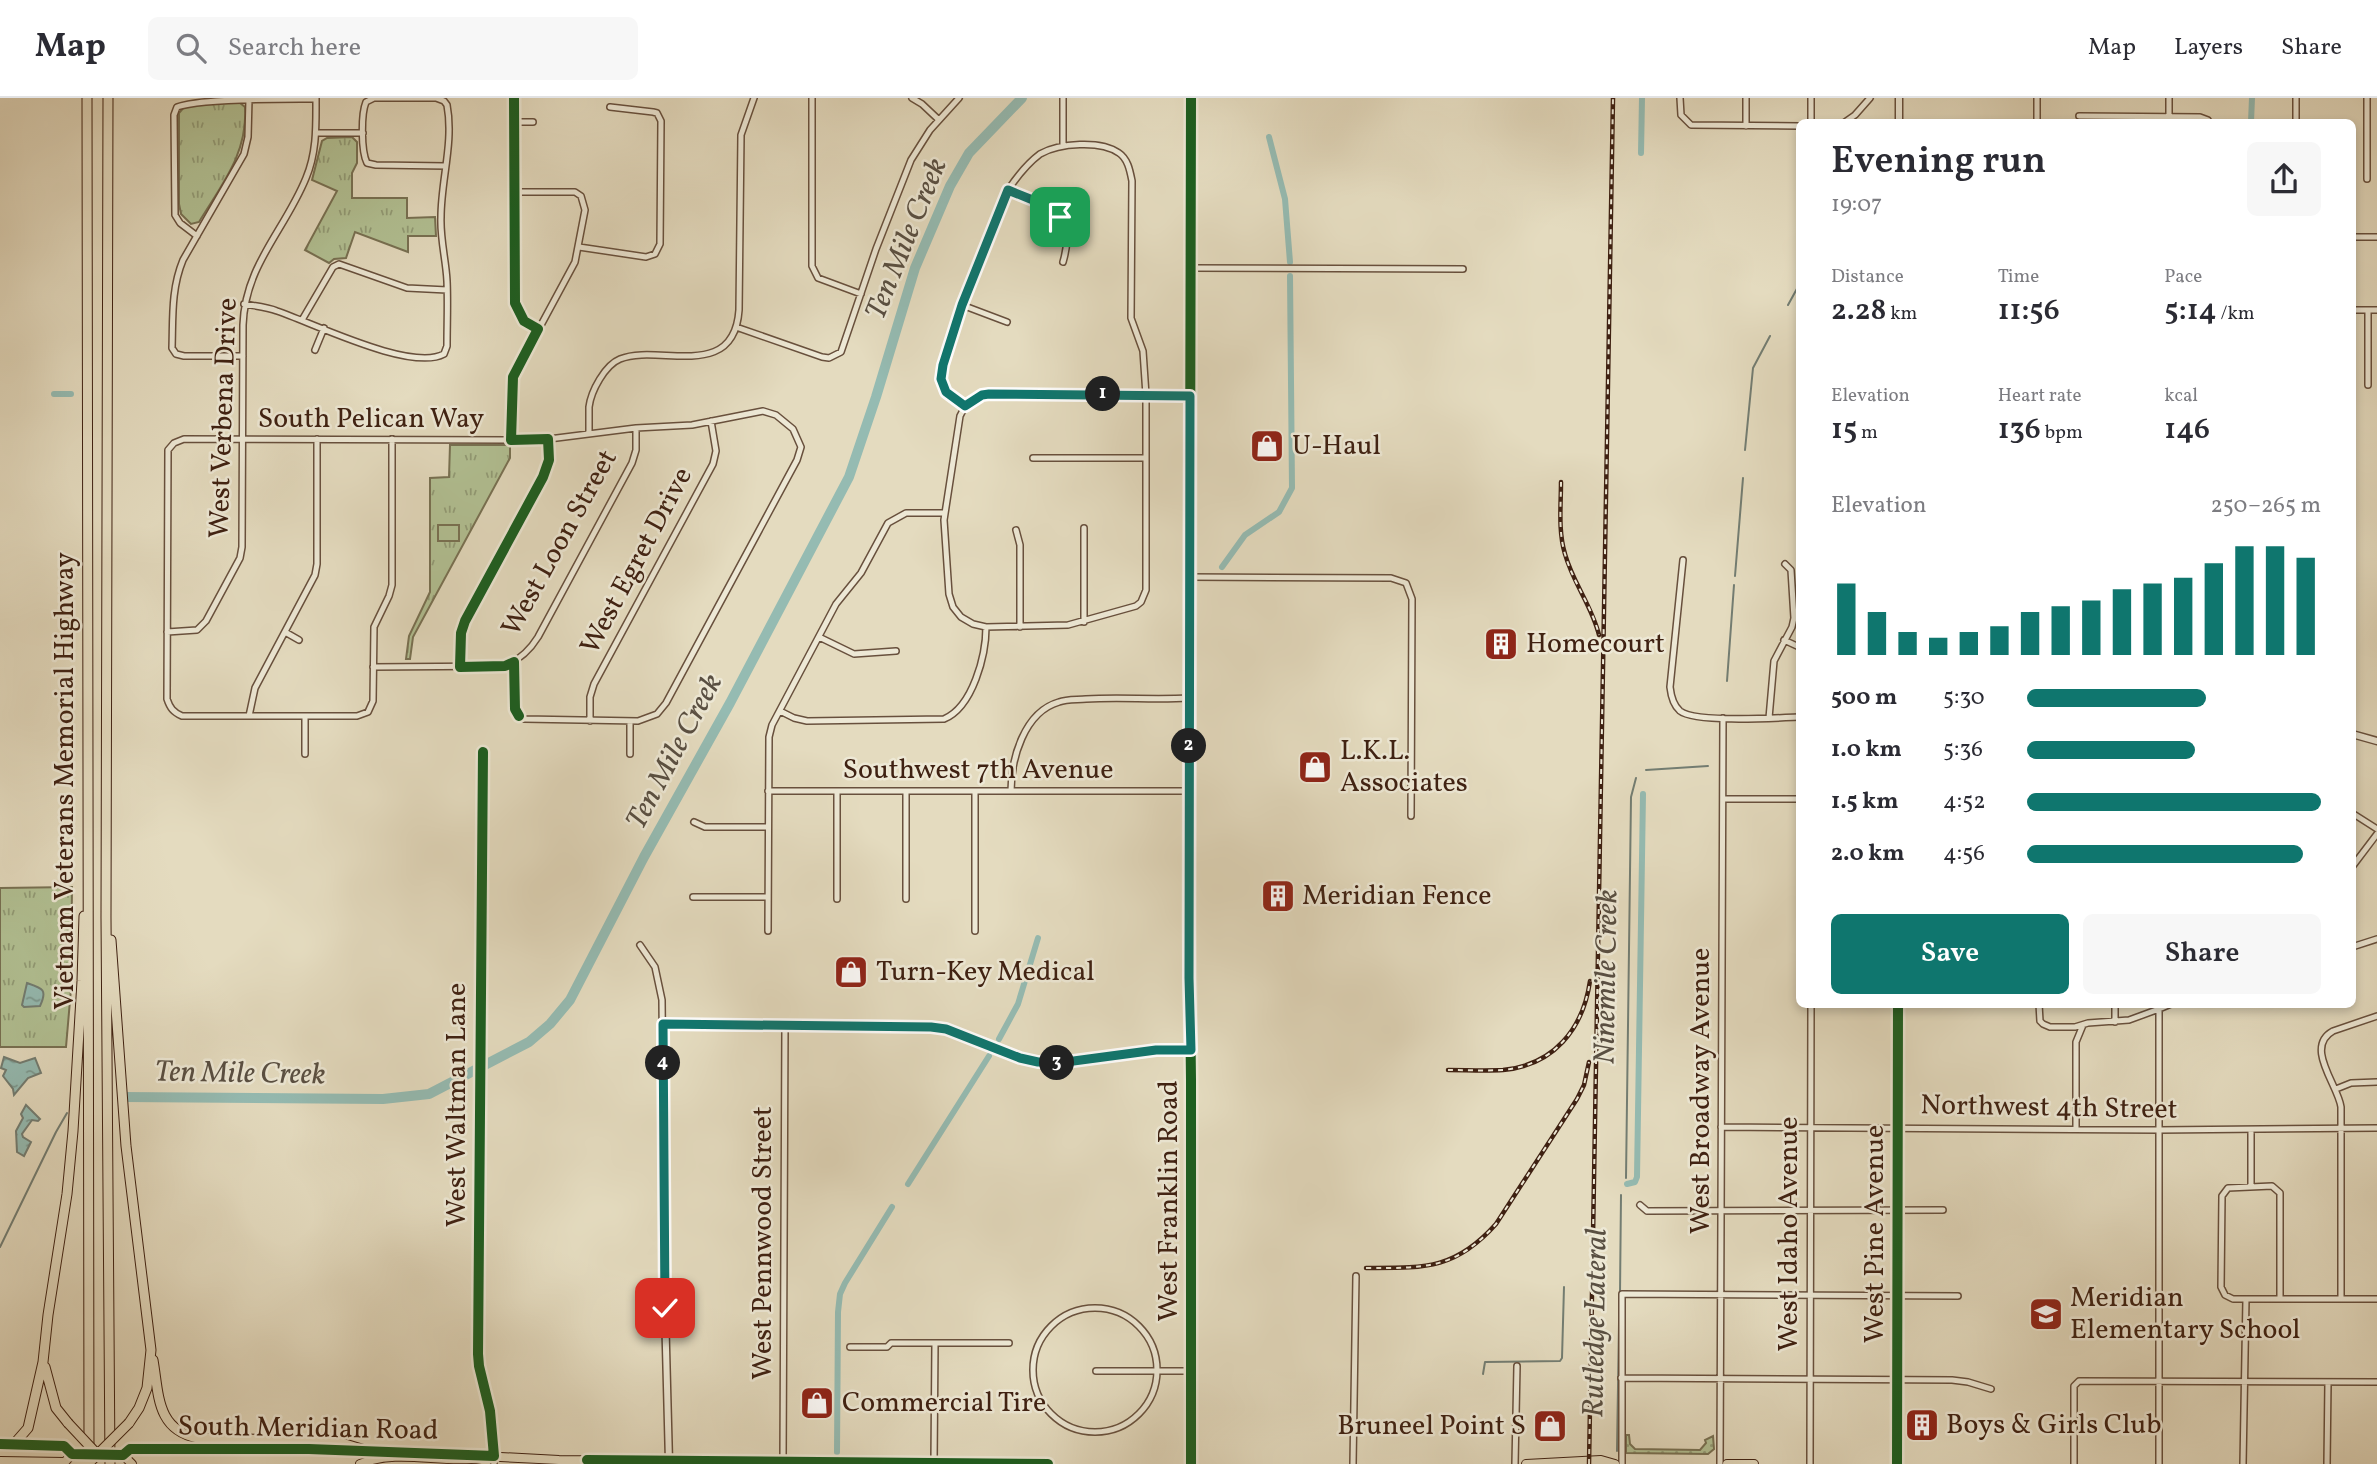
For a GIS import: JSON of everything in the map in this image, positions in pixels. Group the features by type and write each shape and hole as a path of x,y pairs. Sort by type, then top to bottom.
{"highway":[{"name":"Vietnam Veterans Memorial Highway","path":"87,98 88,1464"},
{"name":"Vietnam Veterans Memorial Highway","path":"107,98 108,1464"},
{"path":"14,1444 29,1428 43,1362 67,1194 74,1131 87,879"},
{"path":"106,918 112,945 126,1146 151,1350 161,1408 168,1423 178,1432 198,1438 335,1441 365,1450"},
{"path":"88,1464 116,1438 139,1408 147,1388 151,1350"},
{"path":"43,1362 56,1408 108,1464"}],"main road":[{"name":"West Franklin Road","path":"1191,98 1191,1464"},
{"name":"South Meridian Road","path":"0,1444 64,1446 72,1454 123,1455 130,1449 365,1450 494,1460"},
{"name":"South Meridian Road","path":"0,1461 65,1462 72,1454"},
{"path":"123,1455 132,1464"},
{"name":"South Meridian Road","path":"348,1464 361,1464 378,1457 465,1461 1048,1464"},
{"path":"1526,1464 1601,1460 1615,1464"},
{"path":"1727,1464 1754,1464"}],"street":[{"path":"244,304 274,310 399,355 436,357 444,354 447,346 447,290 440,217 446,166 448,109 444,101 436,98 374,98 366,102 363,111 363,154 367,163 446,166"},
{"path":"514,98 514,303 520,316 538,329"},
{"path":"589,434 591,400 605,372 614,362 634,356 704,355 722,346 736,327 739,310 741,135 754,98"},
{"path":"812,98 811,266 813,273 823,282 861,294"},
{"path":"912,98 939,120"},
{"path":"736,327 822,357 835,356 844,346 876,249 911,160 921,141 959,98"},
{"path":"1063,98 1063,145"},
{"path":"1680,98 1681,115 1685,121 1697,126 1796,126"},
{"path":"1746,98 1746,126"},
{"path":"1811,98 1811,119"},
{"path":"1849,119 1870,98"},
{"path":"1899,98 1899,119"},
{"path":"2037,98 2037,119"},
{"path":"2169,98 2169,117"},
{"path":"2296,98 2296,119"},
{"path":"2367,98 2367,179"},
{"path":"197,236 180,223 174,206 174,115 177,107 185,103 249,99 316,99"},
{"path":"243,356 184,356 176,354 172,348 174,285 183,260 244,154 248,137 249,99"},
{"name":"West Verbena Drive","path":"167,632 197,630 206,621 240,558 244,304 255,270 307,177 316,133 316,99"},
{"path":"579,247 646,257 655,254 660,244 662,129 657,114 610,107"},
{"path":"2079,116 2102,119"},
{"path":"2129,119 2204,119"},
{"path":"514,122 533,122"},
{"path":"316,133 363,133"},
{"path":"965,406 946,392 941,379 962,305 1008,190 1039,155 1063,145 1107,146 1121,154 1129,167 1132,181 1131,318 1143,351 1146,395 1146,590 1142,602 1136,606 1060,627 986,627 967,621 957,612 950,600 944,534 960,416 965,406 982,395 989,394 1146,395 1190,396"},
{"path":"1008,190 1050,207 1060,217 1065,228 1066,249 1063,262"},
{"path":"511,440 513,377 575,262 585,210 581,196 568,191 514,192"},
{"path":"2356,237 2377,237"},
{"path":"302,320 332,267 339,264 407,288 447,290"},
{"path":"1191,268 1463,269"},
{"path":"962,305 1007,322"},
{"path":"2356,310 2377,310"},
{"path":"2368,310 2368,385"},
{"path":"315,350 324,328"},
{"name":"South Pelican Way","path":"167,632 169,450 174,443 184,439 548,439 636,428 692,425 756,412 770,412 782,418 793,429 801,447 797,460 666,703 651,717 630,721"},
{"name":"West Egret Drive","path":"590,720 590,697 594,684 713,464 716,451 710,421"},
{"name":"West Loon Street","path":"590,720 531,720 519,716 515,709 514,662 538,637 632,463 636,450 636,428"},
{"path":"249,716 256,688 315,575 317,439"},
{"path":"167,632 167,699 170,708 182,716 356,716 368,712 373,701 374,627 392,586 392,439"},
{"path":"460,667 462,627 547,467 550,454 548,439"},
{"path":"1033,458 1146,458"},
{"path":"768,931 769,737 780,710 836,604 865,568 888,523 906,513 945,513"},
{"path":"1084,528 1084,622"},
{"path":"1016,530 1020,545 1020,627"},
{"path":"1683,560 1670,687 1671,696 1679,710 1696,718 1796,717"},
{"path":"1769,718 1774,660 1794,618 1791,570 1786,564"},
{"path":"1189,577 1391,578 1406,583 1412,599 1410,816"},
{"path":"780,710 794,718 807,721 944,719 956,712 965,701 985,655 986,627"},
{"path":"285,632 299,640"},
{"path":"819,637 854,654 896,651"},
{"path":"1784,640 1796,646"},
{"path":"373,667 505,666 514,662"},
{"path":"1012,791 1012,770 1031,722 1059,701 1189,698"},
{"path":"305,716 305,754"},
{"name":"West Broadway Avenue","path":"1720,1464 1723,718"},
{"path":"590,720 630,721 630,754"},
{"path":"2356,735 2377,741"},
{"name":"West Waltman Lane","path":"483,752 478,1354 490,1411 494,1460"},
{"name":"Southwest 7th Avenue","path":"768,791 1189,791"},
{"path":"837,791 837,899"},
{"path":"906,791 906,899"},
{"path":"975,791 975,932"},
{"path":"1723,799 1796,799"},
{"path":"2356,816 2377,831 2356,861"},
{"path":"694,822 705,827 768,827"},
{"path":"693,897 768,897"},
{"path":"2356,946 2377,939"},
{"path":"640,945 659,979 662,1000 669,1462"},
{"name":"West Idaho Avenue","path":"1810,1464 1811,1008"},
{"name":"West Pine Avenue","path":"1898,1008 1898,1464"},
{"path":"2039,1008 2043,1024 2050,1027 2075,1027 2129,1020 2159,1009 2159,1464"},
{"path":"2115,1008 2115,1022"},
{"path":"2342,1299 2341,1107 2321,1054 2323,1039 2333,1031 2377,1016"},
{"path":"663,1024 938,1028 1020,1058 1047,1063 1156,1050 1191,1050"},
{"path":"2076,1129 2076,1042 2083,1025"},
{"name":"West Pennwood Street","path":"783,1461 785,1026"},
{"path":"2336,1089 2351,1083 2377,1082"},
{"name":"Northwest 4th Street","path":"1721,1127 2159,1130 2377,1128"},
{"path":"2251,1130 2251,1186"},
{"path":"2280,1299 2280,1193 2272,1186 2228,1188 2222,1196 2221,1287 2225,1295 2246,1299 2280,1299 2377,1299"},
{"path":"1640,1205 1647,1211 1943,1210"},
{"path":"1353,1464 1356,1276"},
{"path":"1622,1464 1622,1294 1958,1296"},
{"path":"2243,1464 2246,1299"},
{"path":"1102,1308 1129,1318 1140,1326 1154,1350 1158,1371 1154,1392 1139,1415 1116,1430 1088,1433 1075,1430 1052,1415 1037,1392 1033,1365 1042,1338 1056,1322 1074,1312 1102,1308"},
{"path":"850,1347 887,1347 891,1343 1009,1343"},
{"path":"934,1462 935,1343"},
{"path":"1515,1464 1517,1366"},
{"path":"1096,1371 1192,1371"},
{"path":"1621,1378 1952,1380 1991,1390"},
{"path":"2074,1464 2075,1383 2079,1381 2377,1382"},
{"path":"2327,1464 2328,1382"}],"green space":[{"path":"240,103 245,107 245,124 232,168 199,222 191,224 181,214 179,204 179,113 185,106"},
{"path":"352,137 357,142 357,163 352,173 352,198 407,198 407,218 435,217 436,236 408,236 408,252 355,232 346,258 334,259 329,263 305,250 337,191 312,180 322,141 327,138"},
{"path":"450,445 510,445 510,458 413,637 410,659 406,659 409,636 430,592 430,478 449,477"},
{"path":"438,525 459,525 459,541 438,541"},
{"path":"72,887 71,989 66,1047 0,1047 0,888"},
{"path":"1626,1435 1629,1435 1630,1444 1635,1449 1700,1450 1706,1443 1705,1440 1713,1436 1714,1449 1708,1454 1626,1453"}],"water":[{"path":"27,983 42,990 40,1006 22,1005"},
{"path":"4,1057 20,1063 35,1058 41,1073 28,1078 14,1095 13,1089 3,1076 6,1070 1,1068"},
{"path":"26,1105 40,1119 32,1120 22,1134 31,1142 24,1156 17,1152 16,1131"}],"waterway":[{"name":"Ten Mile Creek","path":"123,1097 383,1099 429,1094 529,1042 550,1024 570,1000 849,477 915,268 950,186 969,153 1022,98"},
{"name":"Rutledge Lateral","path":"1641,153 1642,98"},
{"path":"2251,119 2252,98"},
{"path":"1269,137 1285,199 1290,262"},
{"path":"1222,567 1245,535 1279,512 1292,488 1290,276"},
{"name":"Ninemile Creek","path":"1788,305 1796,290"},
{"name":"Ninemile Creek","path":"1745,450 1753,368 1770,336"},
{"path":"54,394 71,394"},
{"name":"Ninemile Creek","path":"1735,576 1743,478"},
{"name":"Ninemile Creek","path":"1727,681 1734,585"},
{"name":"Ninemile Creek","path":"1646,770 1708,766"},
{"name":"Ninemile Creek","path":"1626,1178 1631,797 1636,778"},
{"name":"Rutledge Lateral","path":"1627,1184 1635,1182 1637,1177 1643,794"},
{"path":"999,1039 1018,1004 1038,938"},
{"path":"908,1184 989,1056"},
{"name":"Ten Mile Creek","path":"0,1247 67,1113"},
{"name":"Rutledge Lateral","path":"1620,1293 1621,1195"},
{"path":"837,1452 840,1294 892,1207"},
{"name":"Ninemile Creek","path":"1483,1374 1485,1362 1560,1361 1564,1287"},
{"name":"Rutledge Lateral","path":"1617,1451 1619,1323"}],"railway":[{"path":"1589,1464 1613,98"},
{"path":"1561,482 1560,518 1563,545 1568,565 1592,614 1599,635"},
{"path":"1448,1070 1503,1070 1537,1061 1563,1042 1573,1029 1581,1014 1590,981"},
{"path":"1366,1268 1405,1268 1437,1263 1467,1250 1481,1239 1496,1224 1577,1099 1584,1085 1589,1062"}],"cycle path":[{"path":"514,98 515,303 524,321 538,329 513,377 511,440 548,439 549,460 543,477 465,621 461,633 460,667 505,666 514,662 515,709 519,716"},
{"path":"1191,98 1191,1464"},
{"path":"0,1444 64,1446 72,1454 123,1455 130,1449 309,1449 494,1456 490,1411 478,1354 483,752"},
{"path":"1897,1464 1898,1008"},
{"path":"587,1460 1048,1464"}],"place":[{"name":"U-Haul","path":"1267,446"},
{"name":"Homecourt","path":"1501,644"},
{"name":"L.K.L. Associates","path":"1315,767"},
{"name":"Meridian Fence","path":"1278,896"},
{"name":"Turn-Key Medical","path":"851,972"},
{"name":"Meridian Elementary School","path":"2046,1314"},
{"name":"Commercial Tire","path":"817,1403"},
{"name":"Boys & Girls Club","path":"1922,1425"},
{"name":"Bruneel Point S","path":"1550,1426"}],"route":[{"path":"665,1308 663,1024 931,1027 953,1032 1020,1058 1047,1063 1156,1050 1191,1050 1190,396 989,394 972,400 965,406 946,392 941,379 962,305 1008,190 1050,207 1060,217"}]}
